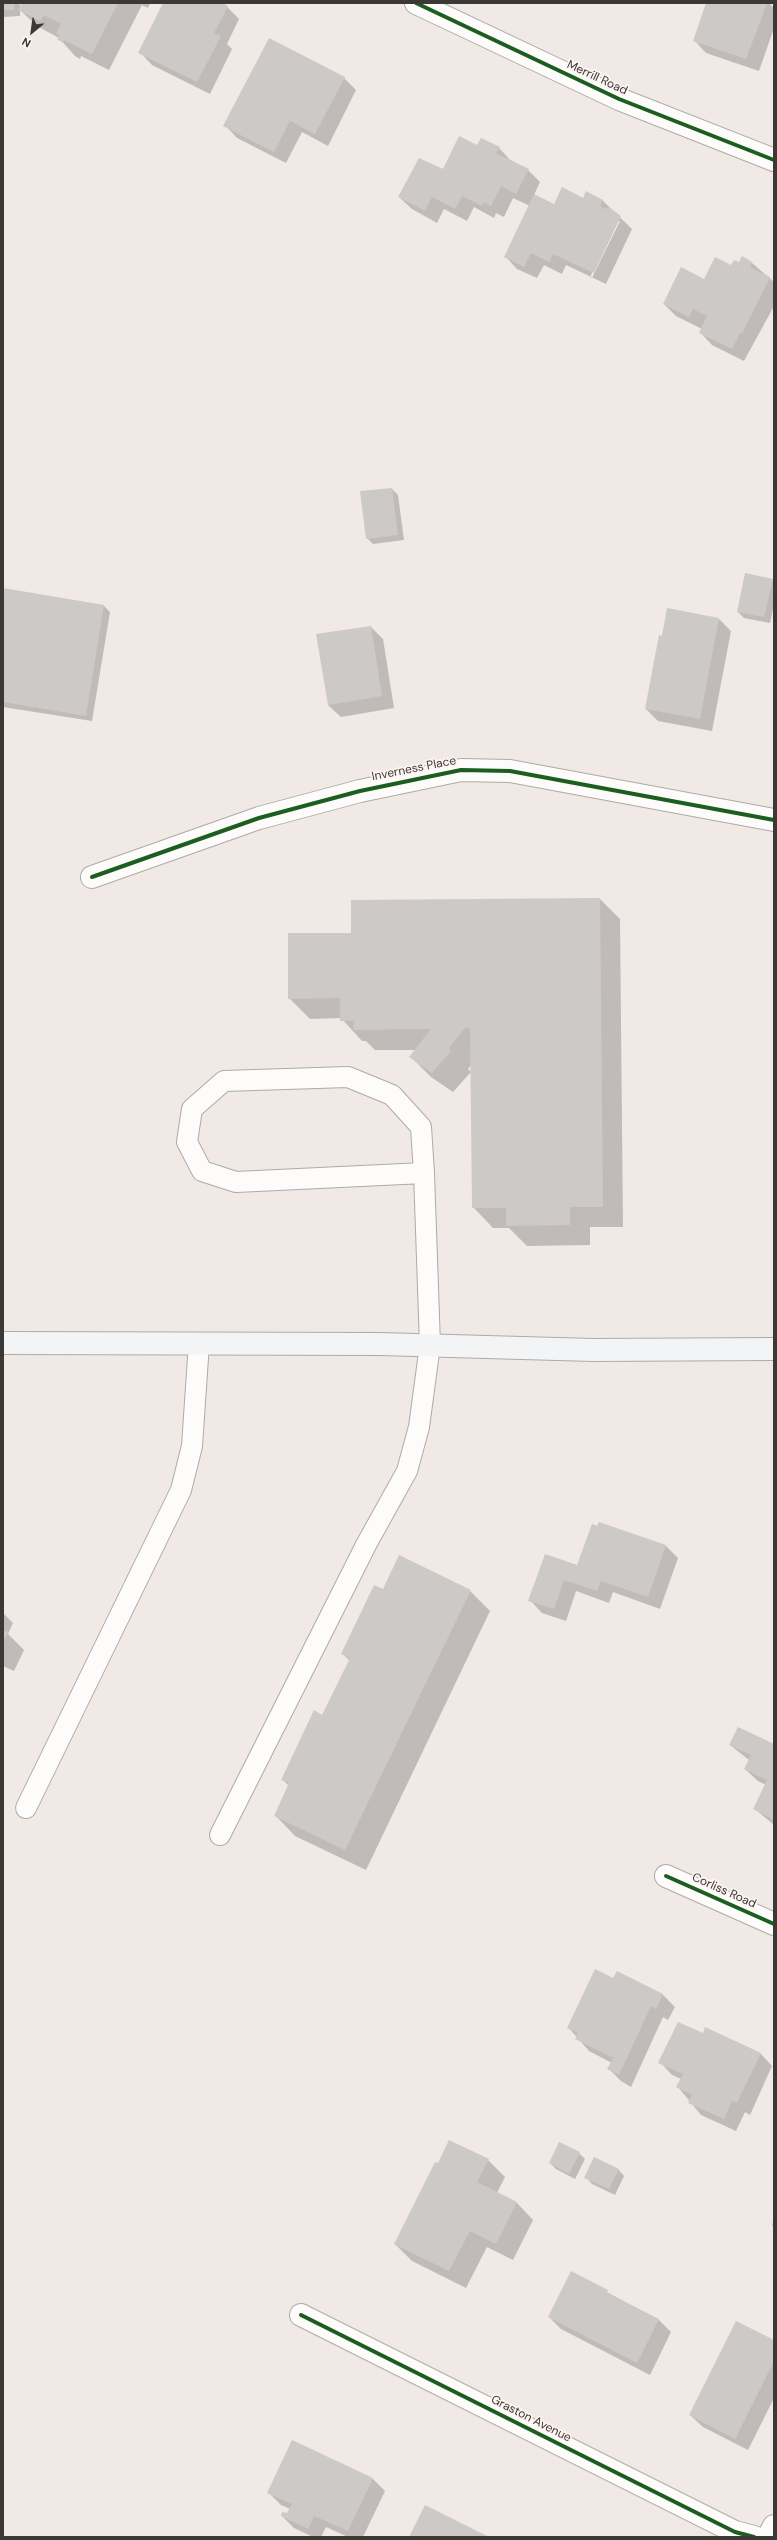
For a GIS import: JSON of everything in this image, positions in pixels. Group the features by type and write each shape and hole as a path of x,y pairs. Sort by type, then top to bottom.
{"main road":[{"path":"3,1343 430,1345 594,1350 774,1349"}],"street":[{"name":"Merrill Road","path":"416,3 619,99 774,160"},
{"name":"Inverness Place","path":"92,877 259,818 360,790 461,770 510,771 774,820"},
{"name":"Corliss Road","path":"666,1876 774,1924"},
{"name":"Graston Avenue","path":"301,2315 728,2528 754,2537"},
{"path":"768,2537 774,2526"}],"lane":[{"path":"220,1835 367,1543 407,1471 419,1427 430,1345 424,1173 421,1127 392,1095 348,1077 224,1081 192,1109 187,1142 202,1171 236,1182 424,1173"},
{"path":"26,1808 180,1490 192,1446 199,1343"}],"building":[{"path":"3,3 14,3 14,10 3,10"},
{"path":"22,3 118,3 92,54 64,40 63,43 57,39 59,35 56,34 61,24 44,15 40,21 18,10"},
{"path":"163,3 222,3 228,6 214,33 221,36 197,82 138,53"},
{"path":"706,3 767,3 746,59 693,41"},
{"path":"269,38 345,77 315,134 290,121 274,152 223,126"},
{"path":"459,136 477,145 481,138 500,147 496,153 529,169 516,194 501,186 491,206 484,202 482,206 462,196 455,209 432,197 425,211 398,197 419,158 443,169"},
{"path":"562,187 583,198 586,191 603,200 600,206 605,209 609,207 621,216 594,273 553,254 549,262 531,253 524,267 504,257 534,194 554,204"},
{"path":"742,256 752,262 750,267 770,277 742,333 740,333 732,349 699,333 707,316 693,309 689,317 663,304 681,267 704,279 715,257 731,265 734,260 739,262"},
{"path":"392,488 398,535 366,539 360,491"},
{"path":"745,573 773,579 764,617 737,612"},
{"path":"3,588 104,605 86,716 3,702"},
{"path":"667,608 719,618 700,719 645,709 659,635 662,636"},
{"path":"371,626 382,696 328,705 316,634"},
{"path":"600,898 603,1207 570,1207 570,1225 506,1226 506,1208 472,1208 470,1028 465,1028 449,1048 451,1051 432,1073 409,1057 431,1029 353,1030 354,1021 340,1021 340,998 288,999 288,933 351,933 351,900"},
{"path":"599,1522 666,1545 648,1597 601,1581 597,1591 564,1580 554,1609 528,1601 545,1554 577,1565 592,1524 597,1526"},
{"path":"399,1555 471,1590 345,1850 274,1816 289,1783 281,1780 314,1710 322,1715 350,1658 341,1654 374,1585 383,1589"},
{"path":"3,1630 8,1632 3,1642"},
{"path":"738,1727 774,1744 774,1820 753,1809 767,1780 744,1769 751,1755 729,1745"},
{"path":"595,1969 613,1978 617,1971 663,1994 656,2009 651,2006 619,2075 607,2069 613,2058 575,2039 578,2033 567,2028"},
{"path":"678,2022 703,2033 705,2027 761,2053 737,2103 732,2101 724,2119 688,2103 692,2095 676,2087 683,2074 658,2063"},
{"path":"449,2140 489,2159 477,2182 517,2202 496,2244 470,2231 449,2271 394,2244 435,2162 438,2163"},
{"path":"559,2142 580,2152 569,2174 549,2163"},
{"path":"594,2157 619,2169 609,2189 584,2178"},
{"path":"571,2271 608,2290 607,2293 659,2319 637,2363 548,2317"},
{"path":"736,2321 774,2340 774,2361 735,2439 689,2415"},
{"path":"292,2440 373,2478 348,2531 314,2516 308,2529 281,2516 282,2512 287,2513 292,2504 267,2493"},
{"path":"425,2505 489,2537 409,2537"}],"cycle path":[{"path":"416,3 619,99 774,160"},
{"path":"92,877 259,818 360,791 461,770 510,771 774,820"},
{"path":"666,1876 774,1924"},
{"path":"301,2315 735,2532 754,2537"}]}
